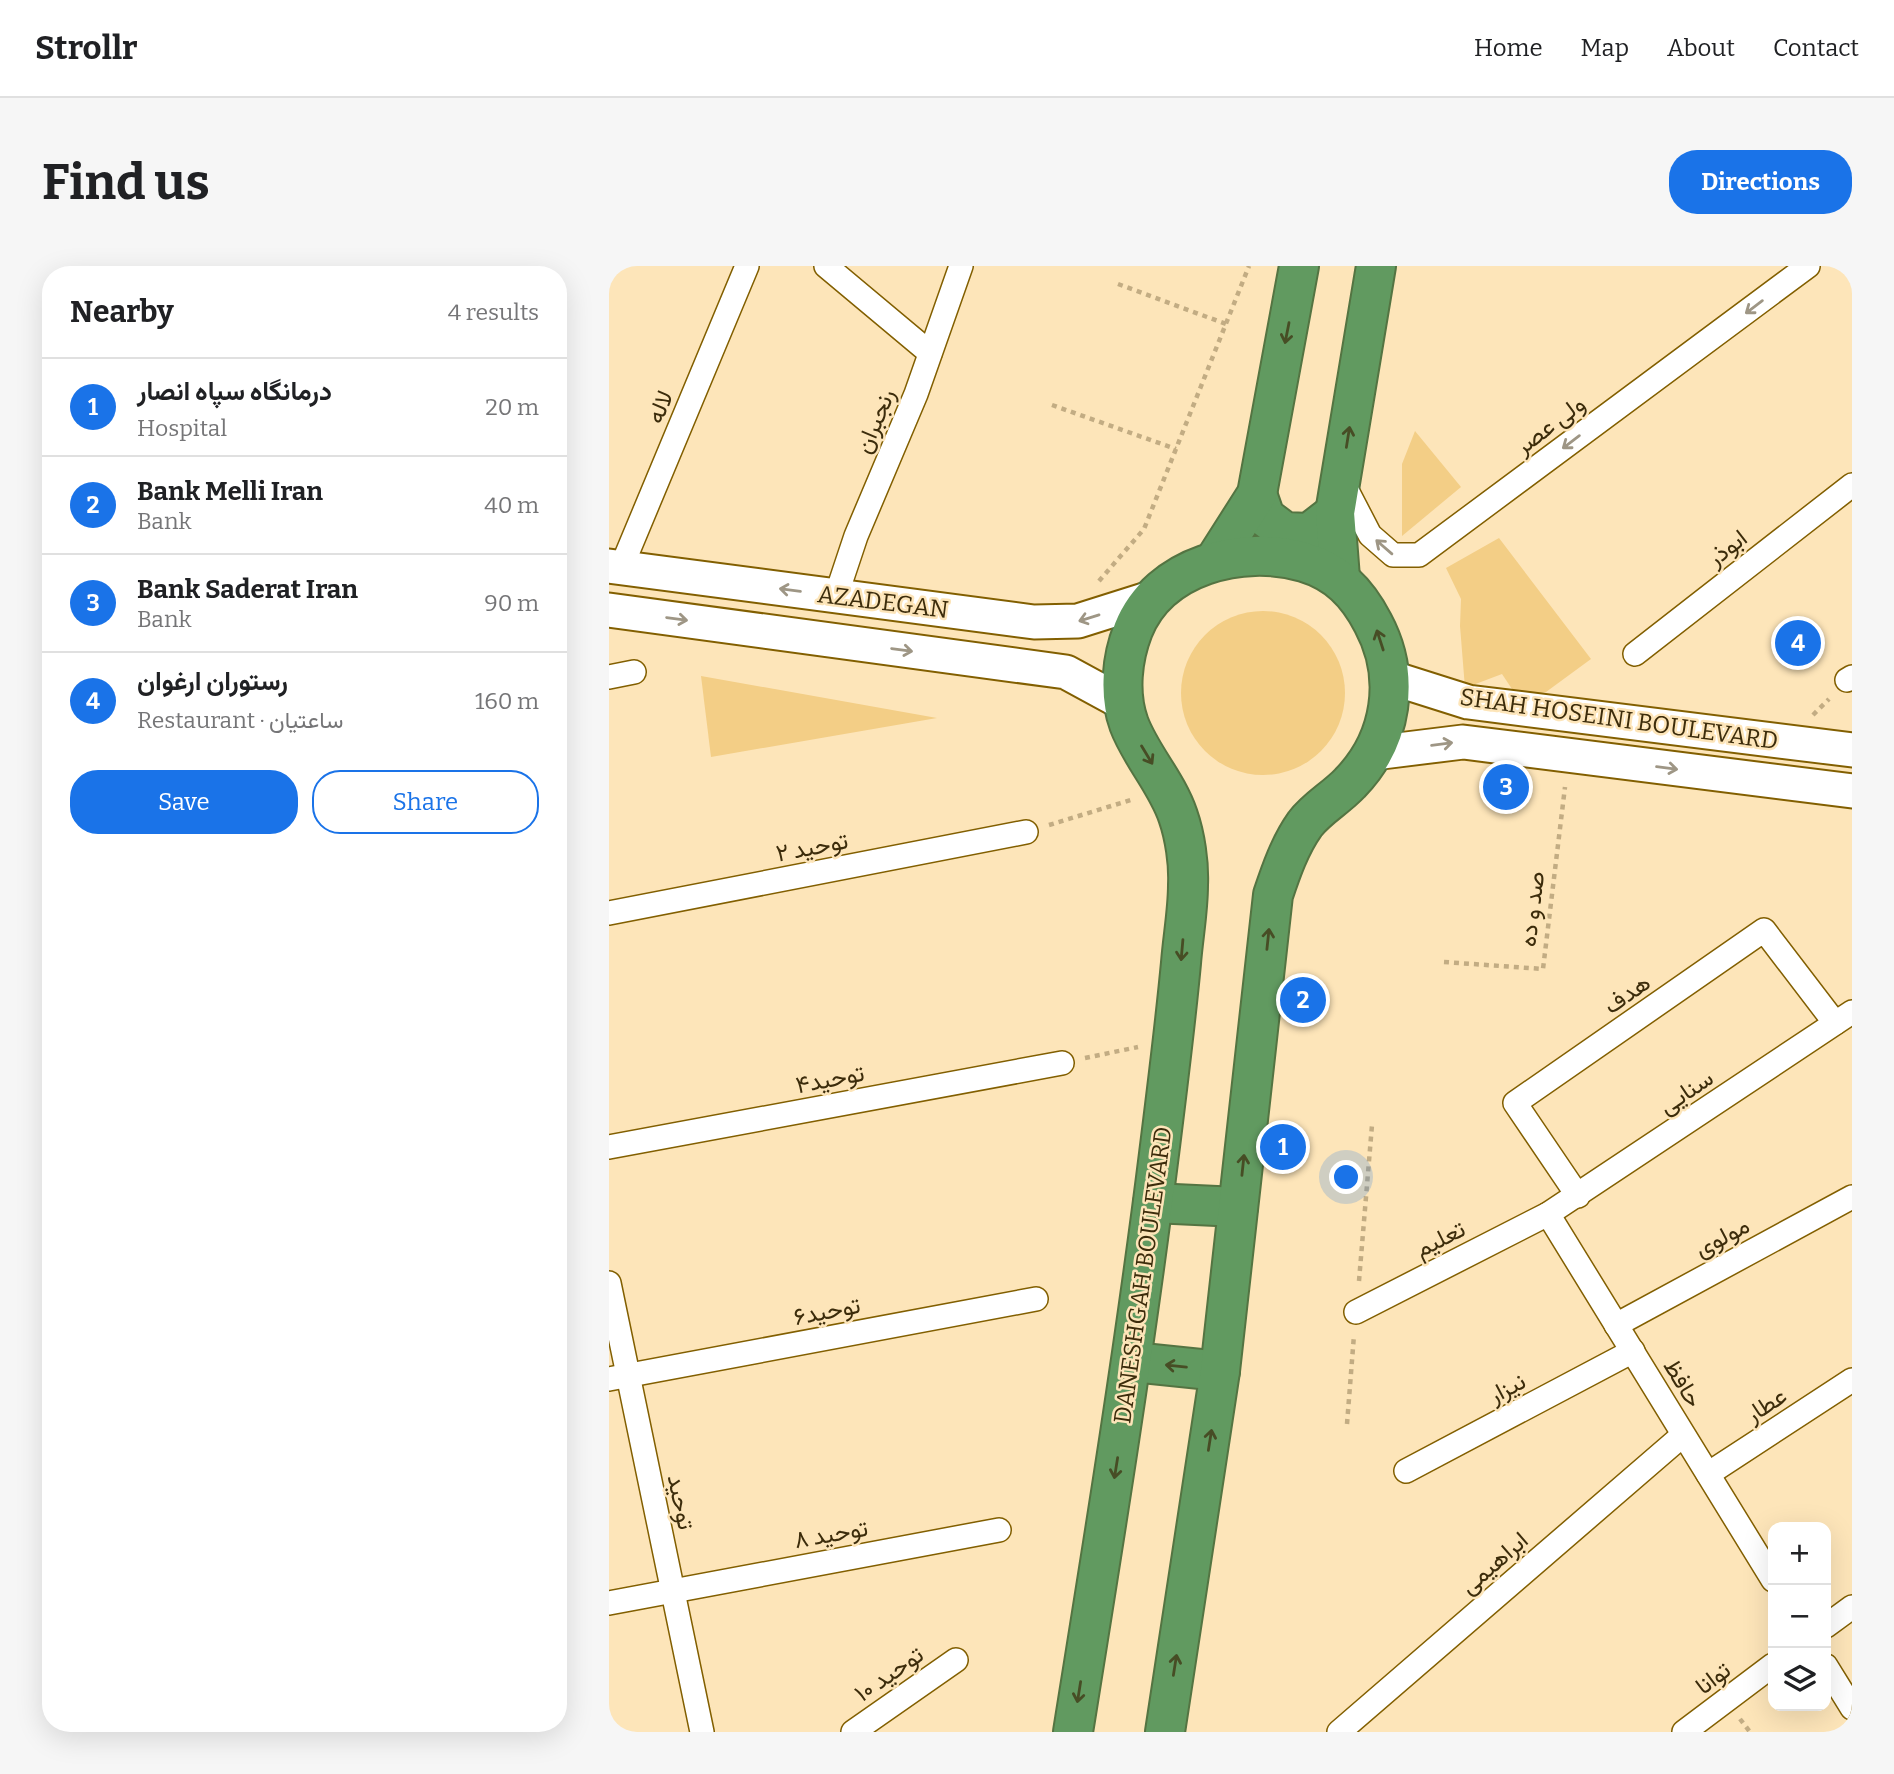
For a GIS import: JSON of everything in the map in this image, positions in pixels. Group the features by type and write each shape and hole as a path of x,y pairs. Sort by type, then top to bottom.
{"highway":[{"path":"1215,560 1257,494 1299,266"},
{"path":"1340,578 1338,496 1376,266"},
{"path":"1257,494 1265,517 1285,532 1310,533 1338,496"},
{"path":"1165,1732 1220,1371 1273,895 1286,857 1306,823 1349,785 1374,753 1383,736 1390,698 1381,637 1362,601 1340,578 1309,564 1266,555 1215,560 1185,573 1154,597 1142,611 1125,655 1123,703 1129,725 1172,803"},
{"name":"DANESHGAH BOULEVARD","path":"1073,1732 1133,1362 1174,1040 1188,883 1172,803"},
{"path":"1153,1203 1238,1207"},
{"path":"1133,1362 1220,1371"}],"street":[{"name":"لاله","path":"615,567 747,266"},
{"path":"826,266 930,353"},
{"name":"رنجبران","path":"836,596 856,536 916,394 961,266"},
{"name":"ولی عصر","path":"1338,496 1370,535 1393,555 1419,555 1808,266"},
{"name":"ابوذر","path":"1635,654 1852,485"},
{"name":"AZADEGAN","path":"615,567 1034,622 1077,621 1154,597"},
{"name":"AZADEGAN","path":"609,610 1066,672 1123,703"},
{"path":"609,677 634,671"},
{"name":"SHAH HOSEINI BOULEVARD","path":"1389,677 1468,702 1852,750"},
{"name":"SHAH HOSEINI BOULEVARD","path":"1374,753 1463,742 1852,791"},
{"name":"توحید ۲","path":"609,914 1026,832"},
{"name":"هدف","path":"1578,1196 1515,1103 1764,930 1844,1018"},
{"name":"سنایی","path":"1548,1214 1844,1018"},
{"name":"توحید۴","path":"609,1147 1062,1063"},
{"name":"مولوی","path":"1616,1325 1852,1197"},
{"name":"تعلیم","path":"1356,1312 1548,1214"},
{"name":"حافظ","path":"1548,1214 1768,1572"},
{"name":"توحید","path":"609,1283 618,1377 672,1590 702,1732"},
{"name":"توحید۶","path":"618,1377 1036,1299"},
{"name":"نیزار","path":"1406,1471 1633,1351"},
{"name":"عطار","path":"1708,1474 1852,1380"},
{"name":"ابراهیمی","path":"1339,1732 1683,1434"},
{"name":"توحید ۸","path":"609,1603 999,1530"},
{"path":"1831,1622 1852,1607"},
{"name":"توحید ۱۰","path":"853,1732 956,1660"},
{"name":"توانا","path":"1684,1732 1768,1669"},
{"path":"1831,1674 1852,1708"}],"path":[{"path":"1091,590 1144,529 1249,266"},
{"path":"1118,284 1226,324"},
{"path":"1052,405 1177,449"},
{"name":"صد و ده","path":"1444,962 1543,969 1569,755"},
{"path":"1026,832 1172,803"},
{"path":"1062,1063 1174,1040"},
{"path":"1347,1424 1372,1125"}],"shaded area":[{"path":"1415,431 1461,487 1402,536 1402,464"},
{"path":"1499,538 1591,659 1546,692 1518,698 1502,674 1465,688 1460,626 1461,599 1446,568"},
{"path":"1263,611 1294,617 1321,635 1339,662 1345,693 1339,724 1321,751 1294,769 1263,775 1232,769 1205,751 1187,724 1181,693 1187,662 1205,635 1232,617"},
{"path":"701,676 937,718 711,757"}],"place":[{"name":"رستوران ارغوان","path":"1798,643"},
{"name":"Bank Saderat Iran","path":"1506,787"},
{"name":"Bank Melli Iran","path":"1303,1000"},
{"name":"درمانگاه سپاه انصار","path":"1283,1147"}]}
